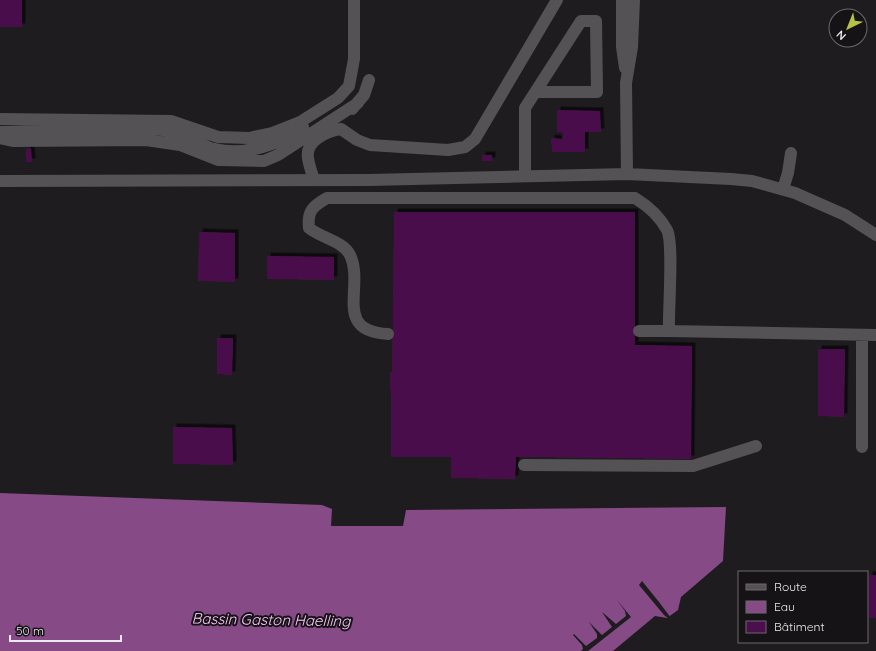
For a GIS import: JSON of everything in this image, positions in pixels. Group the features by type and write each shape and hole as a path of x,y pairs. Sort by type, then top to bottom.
{"street":[{"path":"0,132 157,129 174,132 214,149 234,151 250,150 269,145 295,133 338,98 349,86 352,76 354,0"},
{"path":"314,180 308,157 309,150 318,137 330,131 340,129 357,140 370,145 448,150 465,147 475,139 557,0"},
{"path":"622,0 622,47 626,83 627,174"},
{"path":"626,83 632,47 634,0"},
{"path":"525,176 525,108 581,21 596,21 597,92 536,92"},
{"path":"330,131 358,103 364,95 370,80"},
{"path":"0,119 171,121 218,137 249,138 272,133 300,122 338,98"},
{"path":"0,138 14,141 146,140 180,145 218,160 264,161 278,155 358,103"},
{"path":"783,189 788,173 791,153"},
{"path":"0,181 314,180 627,174 752,181 783,189 845,215 876,235"},
{"path":"388,334 365,330 356,319 354,269 350,254 342,246 318,235 309,228 308,218 314,206 327,198 635,198 646,204 668,231 670,246 669,331"},
{"path":"639,331 876,335"},
{"path":"862,335 862,447"},
{"path":"524,465 694,466 756,446"}],"water":[{"name":"Bassin Gaston Haelling","path":"0,493 322,505 332,509 331,526 403,526 406,510 726,507 723,561 681,597 678,610 667,618 655,616 613,651 0,651"}],"pier":[{"path":"642,581 671,618 669,619 664,615 639,585"},
{"path":"617,600 631,617 588,651 581,651 583,649 582,645 573,635 574,634 586,646 597,638 597,634 589,622 602,635 612,627 602,612 616,624 626,616 625,611"}],"building":[{"path":"0,0 22,0 22,27 0,27"},
{"path":"557,110 600,111 601,132 585,132 585,152 552,152 551,138 562,139 563,132 557,132"},
{"path":"31,148 32,162 26,162 26,149"},
{"path":"482,155 492,155 492,161 482,161"},
{"path":"394,212 635,212 635,345 692,346 691,459 516,457 515,479 451,478 451,457 391,457 390,372 392,372"},
{"path":"199,232 235,233 235,282 198,281"},
{"path":"267,256 334,257 334,280 267,279"},
{"path":"217,338 233,338 232,375 217,374"},
{"path":"818,349 845,349 844,417 818,416"},
{"path":"173,427 232,428 233,465 173,464"},
{"path":"869,575 876,575 876,618 869,618"}]}
